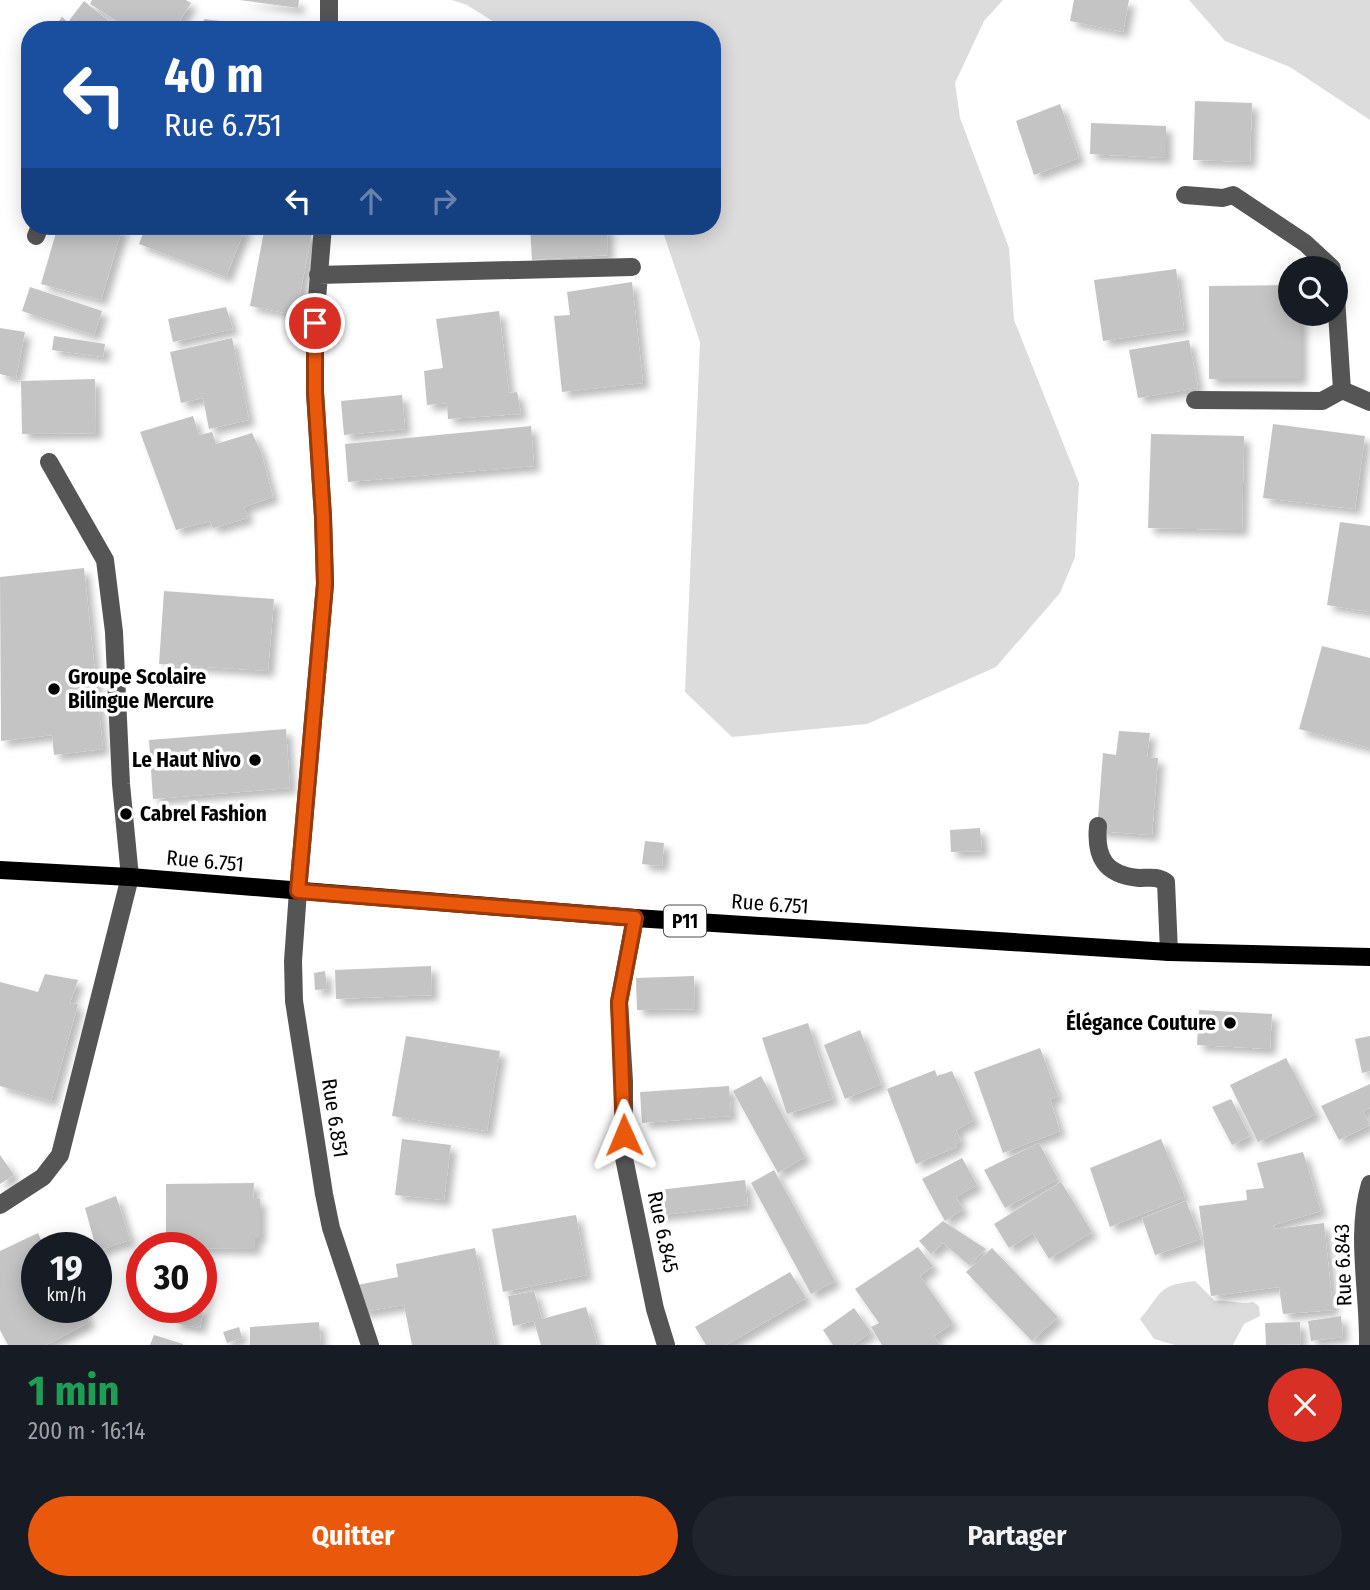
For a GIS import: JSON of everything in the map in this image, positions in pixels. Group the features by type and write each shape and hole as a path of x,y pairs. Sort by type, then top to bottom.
{"main road":[{"name":"Rue 6.751","path":"0,870 130,877 635,918 1169,952 1370,957"}],"street":[{"path":"329,0 329,21"},
{"path":"1185,195 1223,198 1233,195 1305,243 1319,256"},
{"name":"Rue 6.851","path":"322,235 315,323 315,392 325,584 298,891 293,961 294,1000 331,1228 370,1345"},
{"path":"318,275 632,267"},
{"path":"1338,326 1342,390"},
{"path":"1195,400 1322,401 1342,390"},
{"path":"1342,390 1370,402"},
{"path":"0,1205 43,1177 60,1155 130,877 121,784 114,632 106,560 49,462"},
{"path":"1098,825 1099,854 1106,864 1119,874 1137,878 1160,878 1166,882 1169,952"},
{"name":"Rue 6.845","path":"635,918 619,1002 624,1081 624,1158 655,1308 666,1345"},
{"name":"Rue 6.843","path":"1367,1345 1363,1233 1370,1184"}],"shaded area":[{"path":"452,0 1003,0 984,21 955,83 960,118 1009,248 1014,320 1079,483 1075,557 1060,593 996,667 867,724 732,737 685,692 700,342 664,235 721,235 721,21 493,21 467,5"},
{"path":"1189,0 1370,0 1370,120 1290,67 1225,41"},
{"path":"1195,1281 1215,1301 1253,1302 1259,1306 1260,1316 1244,1324 1233,1345 1175,1345 1154,1339 1140,1319 1162,1291 1174,1285"}],"building":[{"path":"92,0 186,0 191,3 180,21 117,21 90,4"},
{"path":"240,0 299,0 298,8"},
{"path":"1074,0 1129,0 1123,32 1070,21"},
{"path":"84,1 109,21 69,21"},
{"path":"1195,101 1252,103 1250,162 1193,160"},
{"path":"1060,104 1079,158 1034,175 1016,121"},
{"path":"1091,123 1166,126 1166,158 1090,154"},
{"path":"55,235 120,235 101,300 41,284"},
{"path":"142,235 242,235 226,277 139,244"},
{"path":"263,235 312,235 296,315 250,306"},
{"path":"531,235 607,235 608,255 532,260"},
{"path":"1176,269 1184,329 1103,341 1094,280"},
{"path":"632,282 643,383 562,392 554,316 570,315 567,292"},
{"path":"1278,285 1278,326 1301,326 1301,379 1209,379 1209,286"},
{"path":"30,287 102,311 94,335 22,311"},
{"path":"226,307 233,329 173,342 168,319"},
{"path":"499,311 509,393 517,392 521,414 448,419 447,403 427,405 424,371 443,368 436,319"},
{"path":"0,328 25,332 16,378 0,374"},
{"path":"54,336 105,344 103,357 52,350"},
{"path":"232,338 249,420 209,429 203,398 181,403 170,352"},
{"path":"1189,340 1198,388 1138,398 1129,350"},
{"path":"95,379 96,433 22,434 21,381"},
{"path":"402,395 405,429 344,435 341,401"},
{"path":"193,416 199,435 212,432 216,444 252,433 261,452 273,497 244,507 248,518 213,528 210,521 176,530 140,432"},
{"path":"1273,424 1365,436 1355,509 1263,498"},
{"path":"531,426 534,466 348,482 345,444"},
{"path":"1151,434 1244,436 1242,530 1148,528"},
{"path":"1340,522 1370,526 1370,612 1327,605"},
{"path":"84,568 103,749 54,755 52,735 1,741 0,577"},
{"path":"164,591 274,599 268,671 159,664"},
{"path":"1322,646 1370,658 1370,748 1299,729"},
{"path":"286,729 290,788 153,799 149,740"},
{"path":"1119,731 1150,733 1147,757 1158,758 1152,835 1097,831 1103,753 1116,755"},
{"path":"980,828 982,851 951,852 950,830"},
{"path":"645,841 664,843 662,866 642,864"},
{"path":"431,966 432,995 336,999 335,970"},
{"path":"325,971 327,989 315,990 314,973"},
{"path":"45,974 78,980 70,1003 78,1004 51,1101 0,1086 0,982 38,992"},
{"path":"694,976 695,1009 637,1010 636,978"},
{"path":"1199,1010 1272,1014 1270,1049 1197,1045"},
{"path":"808,1023 833,1099 787,1114 762,1038"},
{"path":"860,1030 881,1084 845,1099 824,1045"},
{"path":"406,1036 500,1051 487,1131 392,1116"},
{"path":"1370,1036 1370,1071 1362,1073 1355,1039"},
{"path":"1040,1048 1058,1096 1050,1099 1060,1131 1003,1153 974,1072"},
{"path":"1286,1058 1316,1114 1258,1142 1230,1085"},
{"path":"935,1070 937,1076 952,1071 974,1120 956,1130 961,1141 955,1144 957,1147 916,1164 887,1089"},
{"path":"761,1076 805,1157 778,1173 733,1091"},
{"path":"1370,1084 1370,1108 1363,1111 1370,1125 1339,1140 1321,1106"},
{"path":"729,1086 731,1116 642,1123 640,1092"},
{"path":"1231,1099 1250,1136 1232,1145 1212,1107"},
{"path":"402,1139 451,1145 444,1200 395,1195"},
{"path":"1161,1139 1185,1197 1110,1227 1090,1168"},
{"path":"1039,1143 1058,1179 1005,1208 984,1170"},
{"path":"1303,1152 1321,1211 1274,1225 1275,1229 1324,1223 1333,1310 1283,1314 1279,1287 1211,1296 1199,1206 1247,1200 1246,1190 1264,1188 1257,1163"},
{"path":"0,1155 14,1175 0,1184"},
{"path":"962,1158 977,1185 956,1197 963,1209 945,1221 922,1179"},
{"path":"774,1170 835,1281 811,1294 751,1183"},
{"path":"745,1180 748,1205 653,1216 650,1191"},
{"path":"1061,1182 1092,1232 1049,1259 1033,1233 1009,1248 994,1224"},
{"path":"254,1183 253,1199 260,1199 260,1238 255,1238 255,1249 217,1249 217,1232 166,1232 166,1184"},
{"path":"116,1196 127,1232 126,1241 112,1246 112,1232 92,1232 85,1208"},
{"path":"1186,1201 1201,1239 1155,1255 1142,1218"},
{"path":"576,1215 587,1275 503,1292 492,1229"},
{"path":"943,1221 986,1249 969,1265 943,1243 931,1254 919,1241"},
{"path":"21,1241 21,1323 87,1323 46,1345 8,1345 0,1330 0,1251"},
{"path":"918,1247 933,1266 920,1276 953,1323 934,1336 940,1345 882,1345 871,1327 879,1323 855,1289"},
{"path":"475,1248 495,1345 412,1345 404,1305 362,1312 352,1286 398,1277 396,1264"},
{"path":"992,1248 1058,1317 1032,1341 966,1272"},
{"path":"790,1272 806,1298 726,1345 706,1345 695,1327"},
{"path":"534,1291 542,1319 586,1307 597,1345 541,1345 534,1321 513,1326 508,1296"},
{"path":"854,1308 871,1332 853,1345 833,1345 823,1330"},
{"path":"1341,1316 1343,1337 1311,1341 1308,1321"},
{"path":"319,1322 321,1345 250,1345 250,1327"},
{"path":"1300,1322 1301,1344 1266,1345 1265,1323"},
{"path":"175,1323 201,1323 200,1328"},
{"path":"239,1327 242,1338 227,1343 223,1332"},
{"path":"154,1335 183,1344 183,1345 150,1345"}],"place":[{"name":"Groupe Scolaire Bilingue Mercure","path":"54,689"},
{"name":"Le Haut Nivo","path":"255,760"},
{"name":"Cabrel Fashion","path":"126,814"},
{"name":"Élégance Couture","path":"1230,1023"}],"route":[{"path":"315,323 315,392 325,584 298,891 635,918 619,1002 624,1135"}]}
